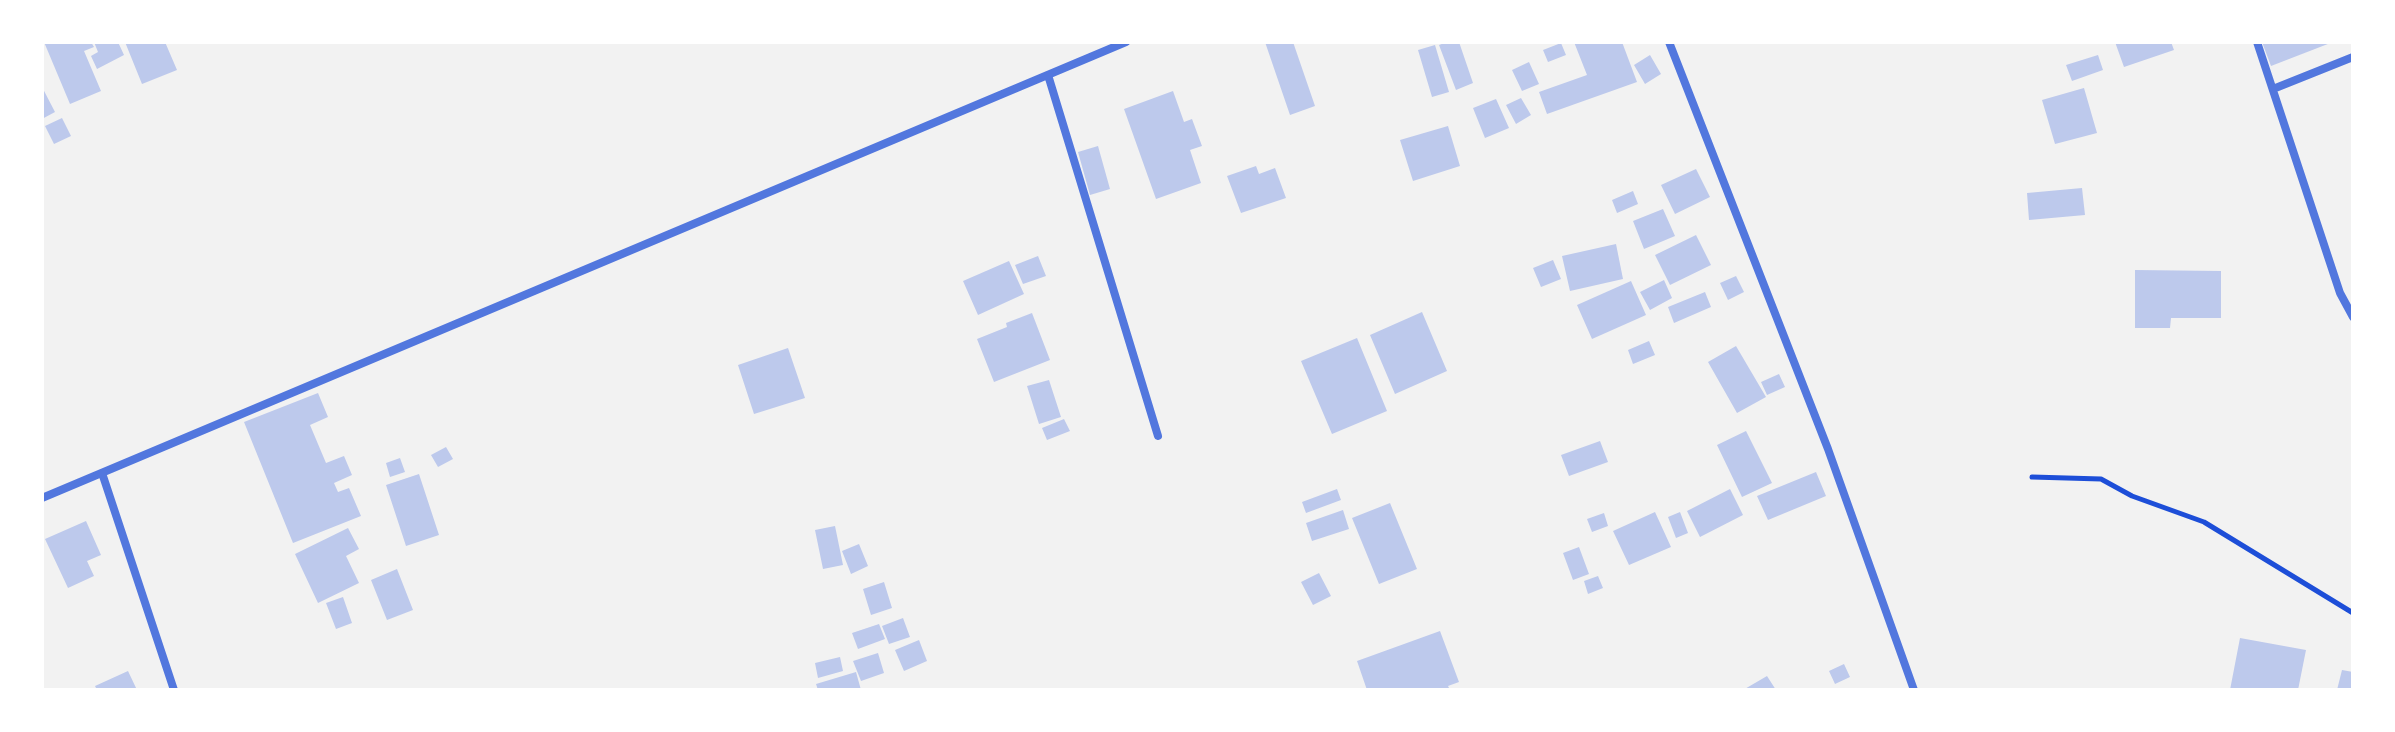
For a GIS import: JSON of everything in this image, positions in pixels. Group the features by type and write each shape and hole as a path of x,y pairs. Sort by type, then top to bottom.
{"street":[{"path":"42,498 1126,42"},
{"path":"1669,42 1828,449 1914,690"},
{"path":"2257,42 2353,317"},
{"path":"2273,89 2353,57"},
{"path":"1048,75 1158,436"},
{"path":"102,473 174,690"}],"path":[{"path":"2032,477 2101,479 2132,496 2204,522 2353,613"}],"building":[{"path":"44,42 91,42 94,47 84,51 101,91 70,104"},
{"path":"94,42 118,42 124,55 97,69 91,56 98,52"},
{"path":"125,42 165,42 177,70 142,84"},
{"path":"1265,42 1293,42 1315,106 1290,115"},
{"path":"1459,42 1473,83 1456,90 1439,45"},
{"path":"1574,42 1622,42 1637,82 1547,114 1539,92 1587,75"},
{"path":"2115,42 2171,42 2174,50 2124,67"},
{"path":"2262,42 2333,42 2271,66"},
{"path":"1561,43 1566,55 1548,62 1543,50"},
{"path":"1435,45 1449,92 1432,97 1418,50"},
{"path":"1650,55 1661,74 1645,84 1634,65"},
{"path":"2098,55 2103,70 2072,81 2066,65"},
{"path":"1529,62 1539,84 1522,91 1512,70"},
{"path":"42,87 55,112 42,119"},
{"path":"2084,88 2097,133 2055,144 2042,100"},
{"path":"1173,91 1184,122 1192,119 1202,146 1190,150 1201,183 1156,199 1124,109"},
{"path":"1521,98 1531,115 1516,124 1506,105"},
{"path":"1496,99 1509,128 1485,138 1473,108"},
{"path":"62,118 71,136 54,144 45,126"},
{"path":"1448,126 1460,166 1413,181 1400,140"},
{"path":"1098,146 1110,189 1090,195 1078,152"},
{"path":"1256,166 1259,174 1275,168 1286,198 1241,213 1227,176"},
{"path":"1696,169 1710,197 1675,214 1661,185"},
{"path":"2082,188 2085,215 2029,220 2027,193"},
{"path":"1633,191 1638,204 1617,213 1612,200"},
{"path":"1663,209 1675,236 1644,249 1633,221"},
{"path":"1696,235 1711,265 1670,285 1655,255"},
{"path":"1616,244 1623,279 1570,291 1562,256"},
{"path":"1038,256 1046,276 1023,284 1015,265"},
{"path":"1553,260 1561,279 1541,287 1533,268"},
{"path":"1009,261 1024,294 978,315 963,281"},
{"path":"2135,270 2221,271 2221,318 2171,318 2170,328 2135,328"},
{"path":"1736,276 1744,292 1728,300 1720,283"},
{"path":"1664,280 1672,298 1650,310 1640,292"},
{"path":"1631,281 1646,315 1592,339 1577,305"},
{"path":"1705,292 1711,307 1674,323 1668,307"},
{"path":"1422,312 1447,371 1395,394 1370,335"},
{"path":"1032,313 1050,360 994,382 977,339"},
{"path":"1357,338 1387,411 1332,434 1301,361"},
{"path":"1649,341 1655,355 1633,364 1628,350"},
{"path":"1736,346 1766,397 1737,413 1708,362"},
{"path":"788,348 805,398 754,414 738,365"},
{"path":"1779,374 1785,387 1767,395 1761,382"},
{"path":"1049,380 1061,417 1039,424 1027,386"},
{"path":"318,393 328,417 310,425 326,463 344,456 352,475 334,483 338,492 349,488 361,516 293,543 244,422"},
{"path":"1064,419 1070,431 1047,440 1042,428"},
{"path":"1746,431 1772,483 1742,497 1717,445"},
{"path":"1600,441 1608,462 1569,476 1561,455"},
{"path":"446,447 453,459 438,467 431,455"},
{"path":"400,458 405,472 390,477 386,463"},
{"path":"1816,472 1826,496 1768,520 1757,496"},
{"path":"419,474 439,535 406,546 386,485"},
{"path":"1337,489 1341,500 1306,513 1302,502"},
{"path":"1730,489 1743,515 1700,537 1687,511"},
{"path":"1390,503 1417,569 1379,584 1352,518"},
{"path":"1343,510 1349,529 1312,541 1306,523"},
{"path":"1655,512 1671,547 1629,565 1613,531"},
{"path":"1680,512 1688,533 1676,538 1668,517"},
{"path":"1604,513 1608,526 1592,532 1587,519"},
{"path":"86,521 101,555 87,561 94,576 68,588 45,539"},
{"path":"835,526 843,565 823,569 815,530"},
{"path":"348,528 359,549 346,556 359,583 318,603 295,554"},
{"path":"859,544 868,566 851,574 842,551"},
{"path":"1579,547 1589,574 1573,580 1563,553"},
{"path":"397,569 413,610 387,620 371,580"},
{"path":"1319,573 1331,596 1313,605 1301,582"},
{"path":"1598,576 1603,588 1588,594 1584,581"},
{"path":"884,582 892,608 871,615 863,589"},
{"path":"343,597 352,623 336,629 326,603"},
{"path":"903,618 910,637 889,644 882,626"},
{"path":"879,624 885,639 858,649 852,633"},
{"path":"1440,631 1459,682 1448,686 1450,690 1367,690 1357,661"},
{"path":"2240,638 2306,650 2298,690 2230,690"},
{"path":"919,640 927,661 904,671 895,650"},
{"path":"878,653 884,673 861,681 853,661"},
{"path":"840,657 843,671 818,678 815,663"},
{"path":"1844,664 1850,677 1835,684 1829,671"},
{"path":"2342,670 2353,672 2353,690 2337,690"},
{"path":"128,671 137,690 97,690 95,686"},
{"path":"856,672 861,690 818,690 816,684"},
{"path":"1767,676 1776,690 1743,690"}]}
